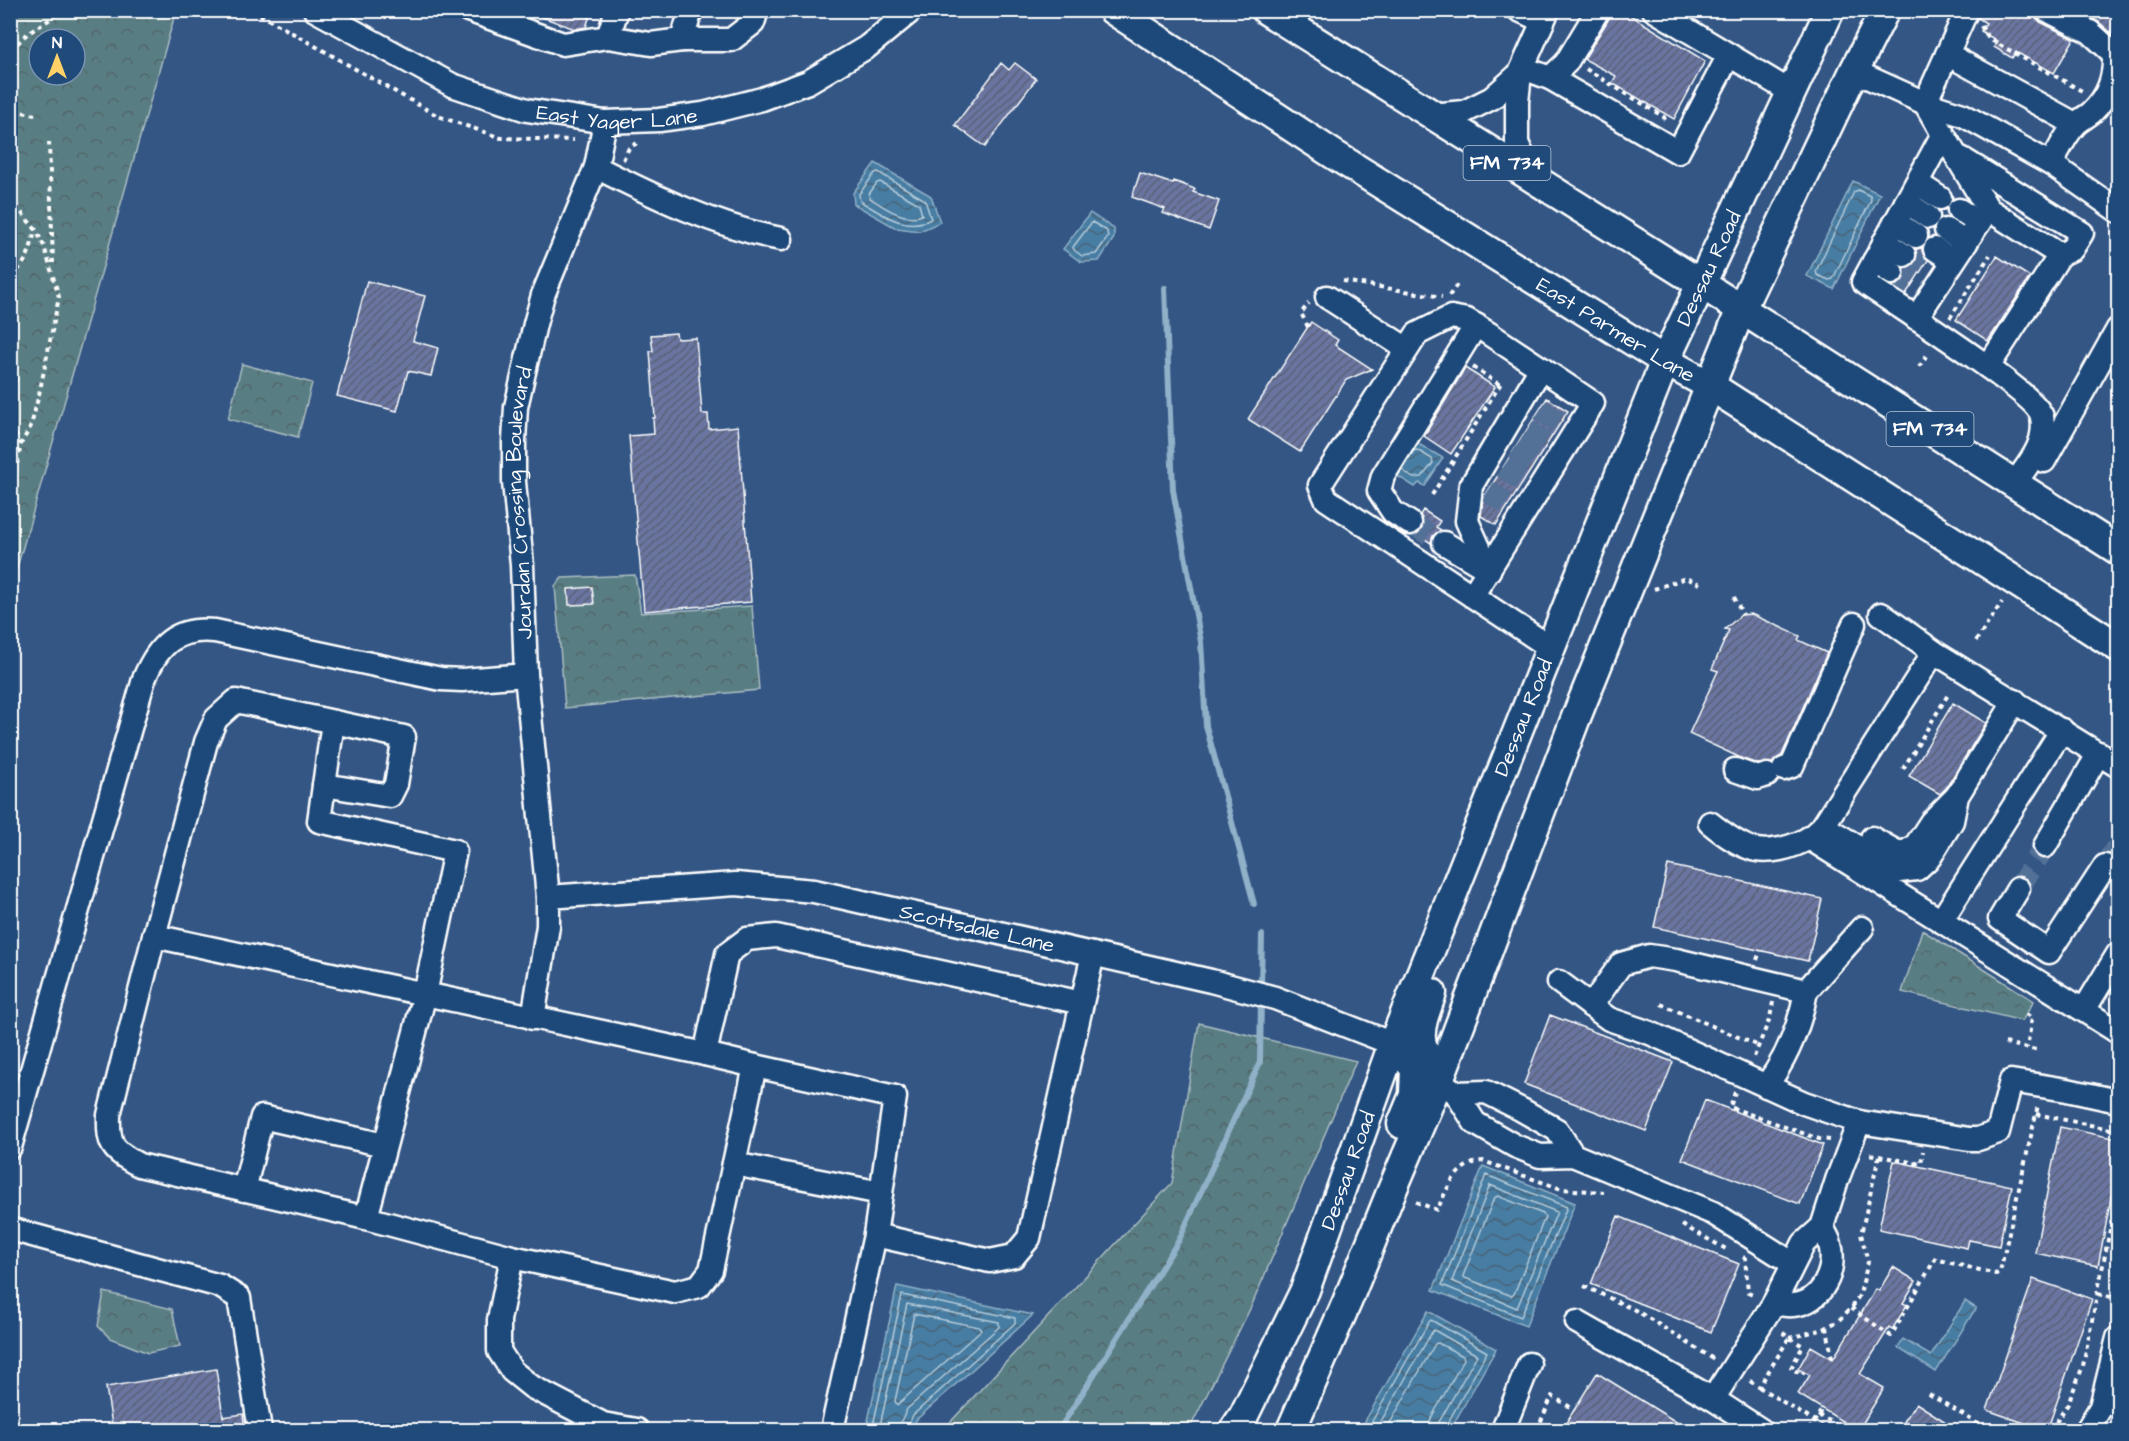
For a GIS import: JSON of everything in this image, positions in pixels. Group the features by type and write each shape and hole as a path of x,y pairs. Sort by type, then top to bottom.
{"main road":[{"name":"East Parmer Lane","path":"1113,10 1333,154 1665,361 1709,385 2118,647"},
{"path":"1254,10 1266,11"},
{"name":"Dessau Road","path":"1241,1425 1305,1290 1393,1044 1665,361 1830,10"},
{"path":"1291,1431 1347,1302 1403,1198 1448,1086 1575,720 1709,385 1741,309 1885,10"},
{"name":"FM 734","path":"1266,11 1741,309 2118,550"},
{"path":"1436,936 1437,979 1422,1019 1420,1033 1423,1053 1448,1086"},
{"path":"1393,1044 1414,1068 1414,1095 1388,1161 1403,1198"}],"street":[{"name":"East Yager Lane","path":"315,10 452,85 527,110 604,122 659,120 703,114 762,99 808,82 867,47 912,10"},
{"path":"468,10 563,44 608,37 651,44 682,40 731,40 753,23 757,10"},
{"path":"608,37 617,10"},
{"path":"682,40 691,10"},
{"path":"1519,10 1545,16 1522,70 1517,102 1517,143 1534,180"},
{"path":"1550,78 1566,63 1598,10"},
{"path":"1654,10 1791,92"},
{"path":"2047,10 2090,32 2114,54 2112,81 2105,98 2090,114 2075,124 2051,165"},
{"path":"1924,103 1947,54 1972,16"},
{"path":"1947,54 2075,124"},
{"path":"1522,70 1550,78 1678,152 1729,55"},
{"path":"1431,115 1464,112 1492,98 1522,70"},
{"path":"1854,71 1924,103 1963,115 2051,165 2118,211"},
{"path":"1924,103 1956,156 1983,216"},
{"name":"Jourdan Crossing Boulevard","path":"533,1018 548,926 548,897 526,675 522,565 513,459 516,407 543,295 607,167 604,122"},
{"path":"1943,134 1906,202 1889,258 1863,282 1988,367 2026,396 2042,415 2043,436 2021,487"},
{"path":"1956,156 2082,233 2072,249 2060,255 1988,367"},
{"path":"607,167 649,193 753,233 782,239"},
{"path":"1906,202 1940,198"},
{"path":"1906,202 1935,257"},
{"path":"1959,210 1983,216 2060,255"},
{"path":"1916,318 1935,257 1983,216"},
{"path":"1327,291 1407,349"},
{"path":"1472,596 1489,570 1516,510 1543,467 1568,428 1593,404 1476,325 1451,316 1417,334 1320,485 1326,499 1472,596 1551,648"},
{"path":"1410,523 1393,512 1379,491 1383,476 1476,325"},
{"path":"2021,487 2118,329"},
{"path":"1489,570 1467,520 1481,486 1531,404 1541,368"},
{"path":"1444,543 1489,570"},
{"path":"1881,614 1934,652 2118,766"},
{"path":"1736,771 1758,778 1792,766 1854,624"},
{"path":"10,1147 144,679 158,652 174,637 193,630 214,631 441,679 462,680 526,675"},
{"path":"1710,823 1732,839 1750,849 1760,851 1782,848 1821,826 1934,652"},
{"path":"324,785 390,796 396,784 404,737 236,701 216,719 206,742 109,1115 109,1138 120,1154 139,1165 366,1218 512,1257 675,1292 699,1286 711,1270 755,1066"},
{"path":"1821,826 1899,871 1917,869 1930,857 1952,822 1957,796 2015,701"},
{"path":"333,722 319,821 455,851 425,994 366,1218"},
{"path":"1941,921 2062,730"},
{"path":"2045,846 2099,753"},
{"path":"1821,826 1941,921 2118,1032"},
{"path":"2018,889 2000,919 2049,952 2105,866"},
{"name":"Scottsdale Lane","path":"548,897 736,885 814,891 1211,981 1275,999 1393,1044"},
{"path":"1766,1086 1780,1068 1791,1044 1803,1012 1806,991 1862,928"},
{"path":"154,936 895,1097 875,1235 832,1431"},
{"path":"705,1054 727,954 747,939 776,936 1082,1003"},
{"path":"875,1235 990,1262 1014,1256 1029,1238 1093,954"},
{"path":"1591,1006 1621,964 1649,956 1676,960 1806,991"},
{"path":"2084,1010 2114,973"},
{"path":"1558,982 1609,1019 1650,1033 1804,1103 1859,1122 1978,1138 1998,1132 2011,1081 2118,1101"},
{"path":"1448,1086 1485,1092 1522,1110 1557,1130 1573,1155"},
{"path":"1448,1086 1475,1123 1515,1146 1540,1156 1573,1155 1713,1213 1723,1237 1756,1256 1786,1259"},
{"path":"244,1190 262,1117 384,1145"},
{"path":"1713,1399 1767,1300 1786,1259 1822,1227 1859,1122"},
{"path":"734,1164 881,1193"},
{"path":"1767,1300 1794,1305 1812,1298 1824,1287 1832,1268 1830,1244 1822,1227"},
{"path":"10,1229 220,1286 238,1298 260,1431"},
{"path":"512,1257 499,1320 499,1351 512,1371 532,1387 603,1424 637,1431"},
{"path":"1577,1322 1713,1399 1761,1431"},
{"path":"2087,1431 2110,1411 2118,1338"},
{"path":"1503,1431 1529,1364"}],"path":[{"path":"10,60 20,39 60,10"},
{"path":"252,10 438,116 501,138 576,141"},
{"path":"1972,16 1989,39 2082,91"},
{"path":"10,118 14,110 35,115"},
{"path":"607,167 642,140"},
{"path":"50,142 53,272"},
{"path":"10,147 13,155 10,167"},
{"path":"10,199 36,230 53,272 59,297 53,332 30,426 21,444 10,501"},
{"path":"10,276 16,273 28,255 36,230"},
{"path":"1948,321 1990,255"},
{"path":"1308,327 1302,313 1327,291 1448,298 1459,282"},
{"path":"10,351 13,385 10,405"},
{"path":"1919,367 1928,353"},
{"path":"1432,495 1501,384 1470,365"},
{"path":"10,426 21,444"},
{"path":"1653,589 1686,578 1700,584"},
{"path":"1734,597 1743,615"},
{"path":"1976,641 2002,602"},
{"path":"1904,770 1949,693"},
{"path":"1753,1060 1770,1018 1774,999"},
{"path":"1661,1004 1759,1046"},
{"path":"2026,1014 2032,1018 2027,1048"},
{"path":"2005,1043 2040,1051"},
{"path":"1737,1085 1730,1107 1819,1138 1835,1141"},
{"path":"1851,1308 1891,1336 1935,1259 1996,1274 2000,1272 2038,1103"},
{"path":"2036,1114 2118,1132"},
{"path":"1879,1156 1921,1164 1923,1148"},
{"path":"1403,1198 1437,1210 1459,1170 1472,1162 1483,1161 1561,1189 1611,1193"},
{"path":"2051,1431 2068,1404 2083,1365 2118,1189"},
{"path":"1673,1221 1731,1251"},
{"path":"1738,1255 1745,1258 1748,1292 1767,1300"},
{"path":"1584,1286 1637,1311 1721,1364"},
{"path":"2098,1294 2114,1298"},
{"path":"1785,1327 1781,1333 1803,1346 1791,1368 1802,1375 1804,1372"},
{"path":"1827,1327 1832,1359"},
{"path":"1759,1387 1790,1338"},
{"path":"1744,1377 1828,1431"},
{"path":"1929,1394 1988,1431"},
{"path":"1537,1431 1552,1396 1575,1410"},
{"path":"1809,1431 1821,1409"},
{"path":"1818,1415 1846,1430 1848,1425"}],"green space":[{"path":"10,11 176,11 11,589"},
{"path":"242,364 312,383 298,437 228,419"},
{"path":"635,575 641,613 752,606 759,690 565,708 555,586 562,578"},
{"path":"1922,930 2034,1001 2022,1021 1902,992"},
{"path":"1199,1023 1356,1061 1251,1307 1189,1430 943,1430 1172,1183"},
{"path":"104,1292 172,1309 180,1346 148,1353 110,1338 98,1326"}],"water":[{"path":"875,163 931,196 940,222 920,231 896,228 854,204 853,193"},
{"path":"1853,181 1880,194 1834,289 1807,276"},
{"path":"1090,213 1114,229 1114,238 1099,261 1081,262 1063,249"},
{"path":"1413,441 1443,458 1425,486 1419,483 1415,487 1396,475"},
{"path":"1483,1166 1575,1203 1526,1326 1433,1290"},
{"path":"897,1286 1033,1315 917,1419 911,1430 866,1430"},
{"path":"1965,1301 1976,1308 1936,1372 1898,1348 1903,1339 1931,1356"},
{"path":"1428,1311 1496,1349 1450,1430 1360,1430"}],"building":[{"path":"531,10 592,10 586,27 575,29 531,13"},
{"path":"1611,10 1622,10 1705,61 1674,119 1612,83 1616,76 1584,59 1610,17"},
{"path":"1980,10 2034,10 2035,17 2040,22 2074,39 2054,73 2016,52 2012,58 1994,47 1997,41 1981,31 1986,23 1978,18"},
{"path":"2078,10 2118,10 2118,39 2099,22"},
{"path":"1001,63 1009,70 1015,63 1036,79 985,147 955,125"},
{"path":"1140,173 1173,184 1174,181 1195,189 1193,192 1219,201 1209,230 1163,213 1165,209 1132,197"},
{"path":"1922,248 1923,255 1928,260 1906,294 1893,286 1903,281 1904,268 1915,263 1916,249"},
{"path":"1997,256 2030,277 1988,341 1956,320"},
{"path":"367,281 425,296 413,341 438,348 431,376 408,371 397,411 337,396"},
{"path":"1311,322 1338,340 1335,345 1372,369 1346,380 1300,452 1248,419"},
{"path":"676,333 677,339 696,338 702,414 708,414 709,429 738,426 751,602 644,611 629,436 654,434 651,335"},
{"path":"1465,368 1495,387 1451,454 1424,436"},
{"path":"1547,398 1568,411 1496,525 1481,516 1483,499"},
{"path":"1423,510 1440,521 1436,527 1441,530 1433,536 1431,543 1417,534 1423,524 1420,515"},
{"path":"592,587 594,604 569,605 568,589"},
{"path":"1751,614 1800,636 1798,640 1827,653 1782,755 1772,763 1758,764 1743,759 1689,734 1718,671 1712,669 1729,630 1725,629 1741,615"},
{"path":"1953,703 1986,723 1940,794 1909,776"},
{"path":"1668,865 1822,899 1808,961 1654,927"},
{"path":"1550,1015 1673,1062 1646,1131 1524,1084"},
{"path":"1705,1100 1823,1145 1800,1204 1682,1159"},
{"path":"2060,1127 2118,1139 2118,1161 2098,1266 2035,1253"},
{"path":"1894,1161 2012,1186 1999,1246 1969,1240 1967,1248 1879,1229"},
{"path":"1618,1216 1739,1264 1711,1332 1591,1284"},
{"path":"1893,1267 1916,1281 1903,1303 1907,1305 1892,1330 1889,1328 1860,1374 1884,1388 1858,1431 1798,1394 1810,1375 1798,1369 1811,1346 1833,1359 1876,1289 1879,1291"},
{"path":"2033,1279 2092,1299 2047,1431 1987,1410"},
{"path":"216,1369 223,1417 243,1414 245,1431 113,1431 106,1387"},
{"path":"1597,1373 1691,1431 1561,1431"},
{"path":"1916,1403 1960,1431 1898,1431"}],"waterway":[{"path":"1165,288 1173,490 1201,642 1206,726 1254,904"},
{"path":"1261,988 1262,935"},
{"path":"1059,1430 1179,1240 1260,1062 1261,998"}],"tunnel":[{"path":"1904,255 1923,268"},
{"path":"1892,273 1911,286"},
{"path":"1540,410 1560,423"},
{"path":"1527,430 1548,444"},
{"path":"1515,448 1535,462"},
{"path":"1503,467 1523,481"},
{"path":"1488,491 1509,505"},
{"path":"1410,523 1444,543"},
{"path":"2105,866 2118,845"},
{"path":"2018,889 2045,846"}]}
